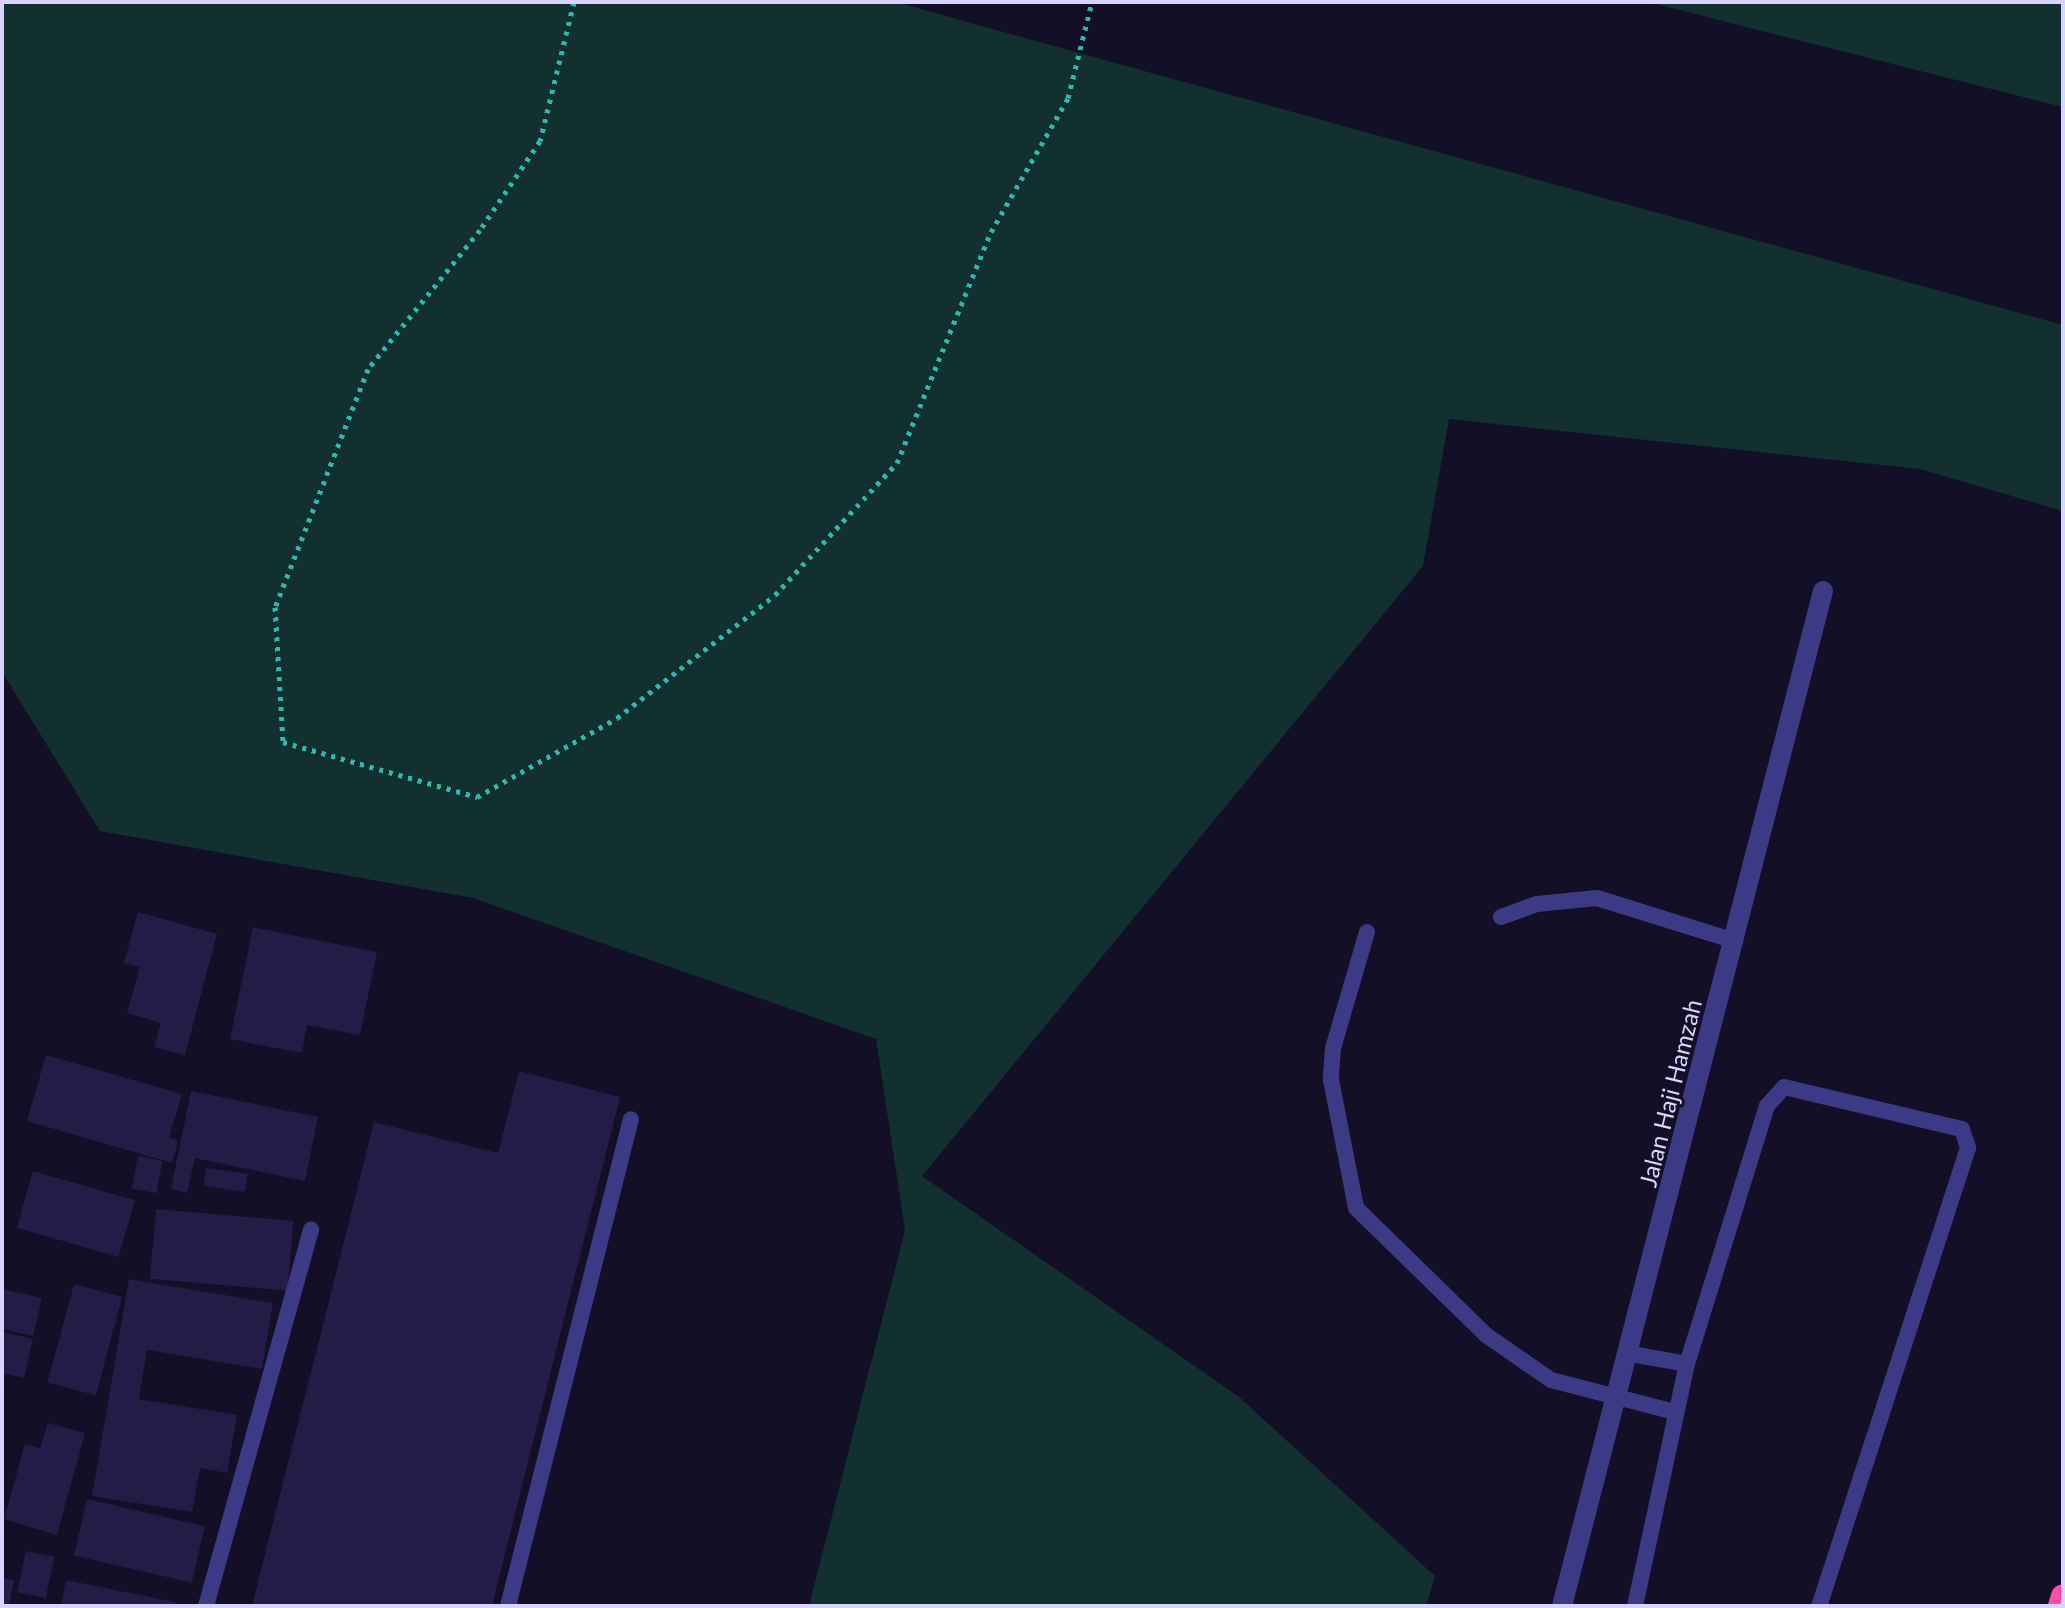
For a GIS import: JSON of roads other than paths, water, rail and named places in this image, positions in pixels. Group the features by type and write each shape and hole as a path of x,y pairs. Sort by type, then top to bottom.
{"highway":[{"path":"2060,1606 2063,1596"}],"street":[{"name":"Jalan Haji Hamzah","path":"1562,1606 1631,1354 1823,591"}],"lane":[{"path":"1501,917 1537,904 1597,898 1735,941"},
{"path":"1367,932 1333,1048 1331,1080 1356,1208 1486,1335 1551,1380 1675,1412"},
{"path":"1635,1606 1687,1364 1767,1106 1784,1087 1962,1129 1968,1148 1819,1606"},
{"path":"508,1606 631,1119"},
{"path":"206,1606 261,1428 311,1229"},
{"path":"1631,1354 1687,1364"}]}
